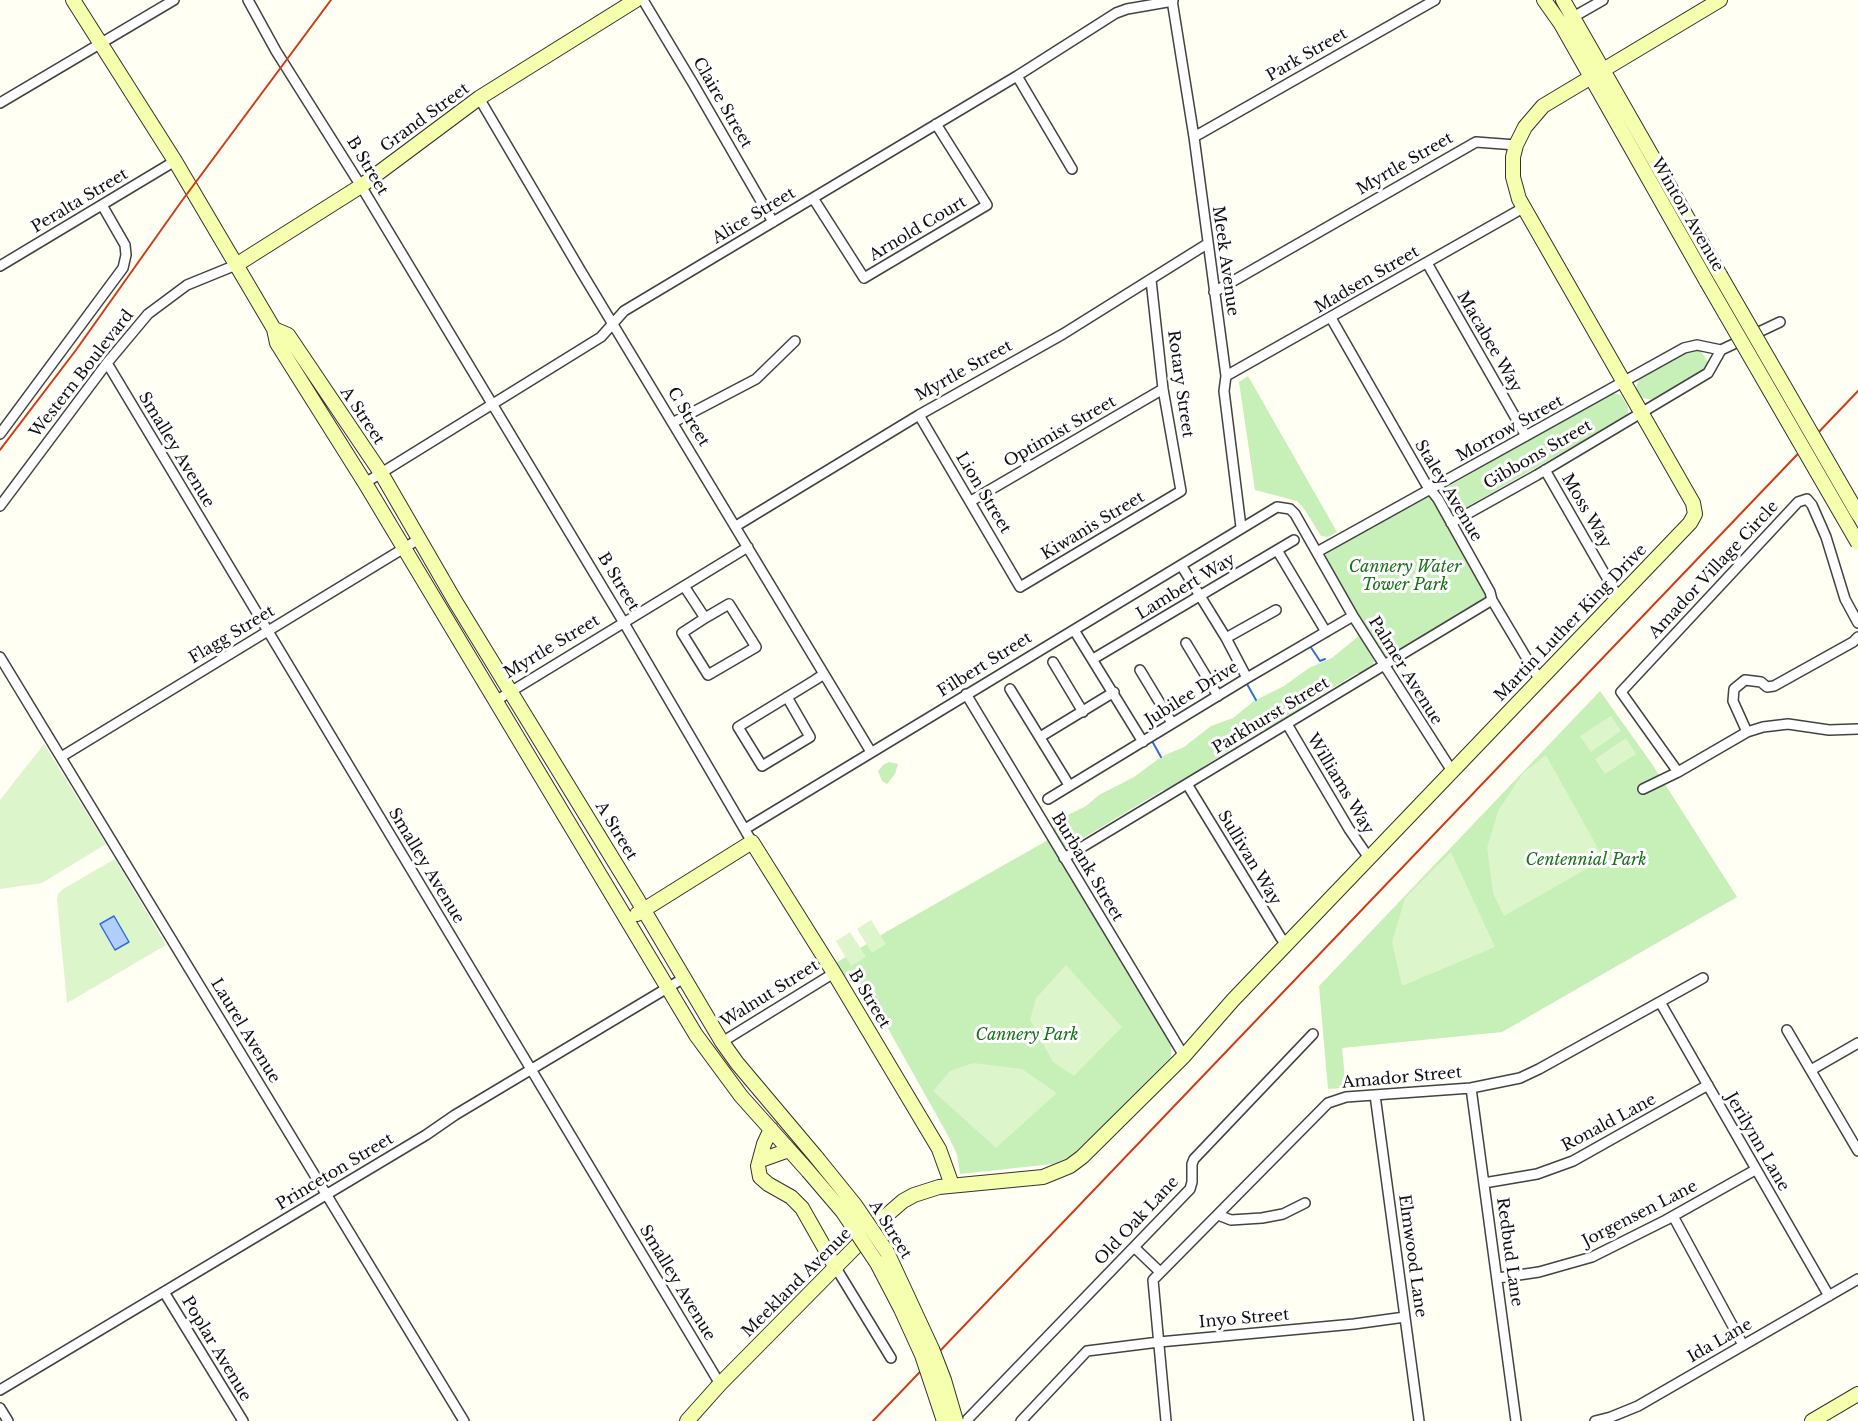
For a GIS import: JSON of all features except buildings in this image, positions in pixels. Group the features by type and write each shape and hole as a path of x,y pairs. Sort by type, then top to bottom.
{"main road":[{"name":"A Street","path":"73,0 175,161 274,329 278,343 365,483 702,1045 741,1096 843,1212 877,1263 927,1352"},
{"name":"Grand Street","path":"236,265 361,186 479,98 637,0"},
{"name":"Winton Avenue","path":"1544,0 1567,21"},
{"name":"Winton Avenue","path":"1563,0 1567,21 1707,282 1808,442"},
{"path":"1516,145 1525,127 1543,106 1720,0"},
{"name":"Winton Avenue","path":"1596,73 1720,275 1808,442"},
{"name":"Martin Luther King Drive","path":"1184,1056 1233,1000 1690,524 1695,514 1693,503 1523,208 1513,177 1513,157 1516,145"},
{"name":"A Street","path":"274,329 288,335 381,473 722,1042 855,1205 887,1252 927,1352"},
{"path":"1808,442 1858,514"},
{"path":"1808,442 1858,543"},
{"path":"628,920 752,842"},
{"name":"B Street","path":"752,842 834,973 939,1149 952,1185"},
{"name":"Meekland Avenue","path":"687,1421 720,1384 903,1201 935,1188 1043,1177 1070,1166 1115,1126 1184,1056"},
{"path":"771,1129 758,1166 760,1177 791,1197 802,1208 836,1268"},
{"path":"761,1160 789,1150"},
{"path":"927,1352 944,1421"},
{"path":"927,1352 944,1380 956,1421"},
{"path":"1812,1421 1858,1394"}],"street":[{"path":"0,103 174,0"},
{"name":"B Street","path":"248,0 276,51 361,186 624,623 752,842"},
{"name":"Claire Street","path":"637,0 694,85 773,222"},
{"name":"Park Street","path":"1194,137 1435,0"},
{"path":"1567,21 1603,0"},
{"name":"Meek Avenue","path":"1172,1 1194,137 1226,376 1224,391 1240,527"},
{"name":"Alice Street","path":"365,483 601,337 624,311 1017,76 1116,13 1172,1"},
{"path":"1017,76 1072,169"},
{"name":"C Street","path":"479,98 871,752"},
{"name":"Arnold Court","path":"813,198 864,278 987,205 936,124"},
{"name":"Myrtle Street","path":"1214,292 1476,142 1516,145"},
{"name":"Peralta Street","path":"0,266 175,161"},
{"name":"Western Boulevard","path":"0,434 123,268 126,255 125,245 102,205"},
{"name":"Madsen Street","path":"1226,376 1523,208"},
{"name":"Myrtle Street","path":"736,526 1208,244"},
{"name":"Macabee Way","path":"1427,263 1526,436"},
{"name":"Western Boulevard","path":"0,506 107,363 148,314 187,285 236,265"},
{"name":"Rotary Street","path":"1151,280 1164,389 1180,491"},
{"name":"Staley Avenue","path":"1331,318 1451,522 1490,592 1492,600 1539,679"},
{"path":"1721,350 1780,322"},
{"path":"674,422 756,379 795,341"},
{"name":"Morrow Street","path":"1317,552 1684,348 1697,345 1721,350"},
{"name":"Gibbons Street","path":"1451,522 1545,470 1708,373 1721,350"},
{"name":"Smalley Avenue","path":"107,363 720,1384"},
{"name":"Optimist Street","path":"971,501 1164,389"},
{"name":"Lion Street","path":"919,415 1020,586"},
{"name":"Moss Way","path":"1545,470 1618,597"},
{"name":"Kiwanis Street","path":"1020,586 1180,491"},
{"name":"Amador Village Circle","path":"1678,772 1621,692 1798,502 1807,499 1812,506 1826,537 1845,599 1858,623"},
{"name":"Palmer Avenue","path":"1240,527 1272,508 1287,508 1295,514 1353,616 1452,771"},
{"name":"Filbert Street","path":"745,829 944,710 966,694 1240,527"},
{"name":"Flagg Street","path":"61,757 419,539"},
{"name":"Lambert Way","path":"1093,659 1294,540"},
{"name":"Myrtle Street","path":"496,700 748,547"},
{"path":"1277,550 1326,632"},
{"path":"1181,565 1226,638 1247,678"},
{"path":"684,586 705,618"},
{"name":"Parkhurst Street","path":"1064,858 1492,600"},
{"path":"729,604 756,647 708,675 682,633 705,618 729,604"},
{"path":"1226,638 1276,609"},
{"name":"Jubilee Drive","path":"1048,800 1069,785 1353,616"},
{"path":"1074,630 1143,742"},
{"path":"1747,732 1733,701 1734,689 1745,680 1761,682 1767,687 1774,686 1858,637"},
{"path":"1186,643 1218,696"},
{"name":"Laurel Avenue","path":"0,657 464,1421"},
{"path":"1053,662 1083,712"},
{"path":"1140,670 1173,723"},
{"path":"787,697 810,737 762,766 738,727 824,674"},
{"path":"1010,688 1069,785"},
{"path":"1040,737 1113,692"},
{"name":"Burbank Street","path":"966,694 1184,1056"},
{"name":"Williams Way","path":"1287,724 1344,820 1370,858"},
{"path":"1643,789 1678,772 1747,732 1763,727 1788,724 1829,730 1858,729"},
{"name":"Sullivan Way","path":"1187,784 1281,938 1288,945"},
{"name":"Walnut Street","path":"722,1042 834,973"},
{"name":"Princeton Street","path":"0,1390 684,978"},
{"name":"Amador Street","path":"1159,1342 1153,1280 1328,1102 1346,1097 1471,1088 1504,1082 1539,1069 1703,978"},
{"name":"Jerilynn Lane","path":"1660,1002 1828,1296"},
{"path":"1787,1030 1858,1151"},
{"name":"Old Oak Lane","path":"966,1421 1190,1189 1194,1159 1313,1034"},
{"path":"1811,1070 1858,1043"},
{"name":"Ronald Lane","path":"1484,1183 1537,1174 1573,1161 1708,1086"},
{"name":"Redbud Lane","path":"1471,1088 1516,1421"},
{"name":"Elmwood Lane","path":"1375,1095 1419,1421"},
{"name":"Jorgensen Lane","path":"1497,1278 1539,1272 1592,1257 1673,1216 1755,1170"},
{"path":"1218,1215 1231,1220 1263,1218 1283,1214 1305,1203"},
{"path":"1673,1216 1743,1345"},
{"path":"1134,1247 1160,1272"},
{"path":"836,1268 891,1358"},
{"name":"Ida Lane","path":"1594,1421 1638,1406 1858,1279"},
{"name":"Poplar Avenue","path":"164,1292 243,1421"},
{"name":"Inyo Street","path":"1021,1421 1087,1352 1159,1342 1354,1324 1405,1317"},
{"path":"1159,1342 1166,1421"},
{"path":"0,1408 8,1421"}],"green space":[{"path":"1692,348 1700,350 1708,362 1705,371 1654,400 1642,398 1636,388 1639,378"},
{"path":"1248,376 1337,532 1328,537 1321,536 1297,501 1255,490 1239,382"},
{"path":"1612,393 1621,395 1628,407 1625,417 1458,512 1452,513 1448,510 1442,499 1442,493 1446,488"},
{"name":"Cannery Water Tower Park","path":"1422,497 1428,497 1434,501 1485,589 1485,597 1391,655 1385,656 1380,653 1327,565 1325,557 1328,551"},
{"path":"1360,635 1374,661 1371,668 1361,674 1357,673 1304,705 1303,710 1268,730 1264,729 1168,791 1163,790 1080,840 1079,845 1071,849 1063,846 1053,830 1056,821 1134,777 1161,757 1184,747 1211,726 1233,718 1254,701 1284,686 1309,668 1332,658"},
{"name":"Centennial Park","path":"1600,691 1652,764 1737,897 1502,1032 1342,1048 1346,1088 1328,1089 1319,986"},
{"path":"1611,716 1621,731 1591,752 1580,736"},
{"path":"1626,738 1636,754 1605,774 1595,759"},
{"path":"44,744 106,844 42,883 0,889 0,800"},
{"path":"1546,755 1604,859 1504,916 1493,893 1487,848 1498,811 1523,773"},
{"path":"889,762 898,764 895,774 887,784 882,781 878,771"},
{"name":"Cannery Park","path":"1048,840 1171,1044 1171,1057 1076,1155 1052,1164 960,1174 957,1154 946,1132 867,991 831,966"},
{"path":"1451,852 1495,947 1402,986 1392,942 1405,898"},
{"path":"115,859 166,945 67,1003 58,894"},
{"path":"871,920 886,944 872,953 857,929"},
{"path":"850,932 866,957 851,966 836,941"},
{"path":"1066,965 1122,1027 1074,1076 1053,1062 1030,1020 1036,998"},
{"path":"973,1063 1022,1069 1057,1093 996,1148 933,1091 950,1071"}],"water":[{"path":"114,916 129,942 115,950 100,924"}],"waterway":[{"path":"1310,646 1320,661 1325,659"},
{"path":"1247,684 1256,700"},
{"path":"1152,741 1161,757"}],"railway":[{"path":"0,450 76,350 181,202 331,0"},
{"path":"873,1421 1858,391"}]}
